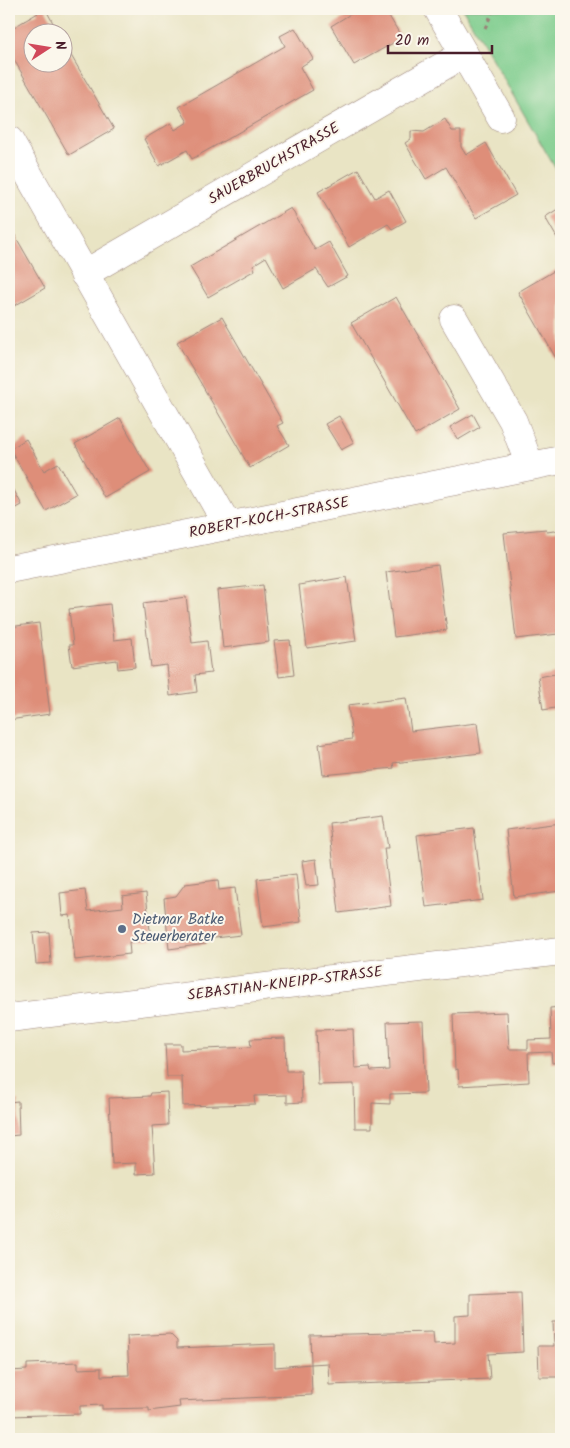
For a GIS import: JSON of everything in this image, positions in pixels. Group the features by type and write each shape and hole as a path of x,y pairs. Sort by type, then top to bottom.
{"street":[{"path":"438,9 501,118"},
{"name":"SAUERBRUCHSTRASSE","path":"84,274 464,54"},
{"path":"9,140 228,526"},
{"path":"454,319 513,421 530,466"},
{"name":"ROBERT-KOCH-STRASSE","path":"9,569 561,460"},
{"name":"SEBASTIAN-KNEIPP-STRASSE","path":"9,1018 561,951"}],"green space":[{"path":"463,9 561,9 561,178"}],"building":[{"path":"36,9 48,9 46,10 53,22 23,22 38,13"},
{"path":"350,9 385,9 402,38 354,65 331,26 352,13"},
{"path":"22,22 22,72 72,72 72,57 114,129 69,155 9,51 9,30"},
{"path":"295,28 313,59 300,67 313,90 192,159 187,150 159,166 144,139 171,123 175,130 188,122 179,107 285,46 280,36"},
{"path":"445,119 452,131 461,131 461,147 466,155 486,143 516,195 476,218 446,167 426,179 405,143 411,139 411,131 424,132"},
{"path":"358,169 375,198 389,190 406,221 392,229 388,224 349,247 318,192"},
{"path":"561,207 561,245 545,217"},
{"path":"291,208 315,250 329,242 348,276 328,287 316,269 283,288 266,257 253,265 255,270 208,297 190,267"},
{"path":"9,225 45,288 9,309"},
{"path":"559,268 561,273 561,367 518,292"},
{"path":"396,297 460,409 415,435 351,323"},
{"path":"222,317 283,423 277,426 289,445 250,468 177,342"},
{"path":"473,414 480,427 458,440 450,427"},
{"path":"339,416 354,443 341,450 325,424"},
{"path":"120,418 150,472 105,498 75,444"},
{"path":"26,439 44,471 58,463 76,494 46,511 10,449"},
{"path":"9,481 22,505 9,512"},
{"path":"546,529 547,532 561,530 561,630 557,630 558,634 516,639 504,533"},
{"path":"438,565 447,630 394,637 386,572"},
{"path":"347,577 356,641 307,648 299,585"},
{"path":"263,585 269,642 223,648 217,590"},
{"path":"186,597 192,643 207,641 211,673 195,675 197,692 170,696 167,665 151,667 143,603"},
{"path":"110,604 114,640 132,638 135,667 118,669 117,660 72,666 69,645 73,645 69,609"},
{"path":"39,623 50,714 9,720 9,627"},
{"path":"290,640 294,675 279,677 274,641"},
{"path":"561,673 561,707 543,710 538,677"},
{"path":"406,698 411,731 477,723 481,753 393,763 394,768 323,775 319,744 352,739 348,705"},
{"path":"383,816 388,848 384,848 391,906 339,913 329,823"},
{"path":"561,823 561,891 514,897 506,830"},
{"path":"474,828 483,900 426,907 417,835"},
{"path":"316,859 319,885 306,886 302,861"},
{"path":"296,874 301,922 263,927 257,879"},
{"path":"218,880 219,890 235,888 241,935 205,939 206,944 169,949 164,898 176,896 185,884"},
{"path":"85,890 88,911 123,907 122,896 146,893 151,940 129,942 130,954 75,960 70,915 62,916 60,893"},
{"path":"49,932 51,963 36,964 33,933"},
{"path":"561,1007 561,1062 552,1063 551,1052 528,1053 529,1082 459,1086 458,1069 455,1070 453,1014 507,1012 509,1049 528,1049 528,1040 551,1039 550,1008"},
{"path":"423,1021 426,1093 390,1094 390,1104 372,1103 372,1128 355,1128 354,1084 318,1085 316,1030 353,1029 355,1068 370,1067 371,1071 389,1070 387,1022"},
{"path":"285,1038 286,1071 301,1071 302,1102 287,1103 287,1095 254,1096 255,1104 183,1106 182,1077 167,1077 165,1044 181,1044 181,1050 251,1047 250,1039"},
{"path":"167,1092 168,1125 152,1126 155,1173 136,1174 136,1163 112,1164 109,1098 150,1096 151,1093"},
{"path":"18,1101 19,1135 9,1136 9,1102"},
{"path":"521,1292 523,1352 488,1354 490,1379 329,1385 328,1363 311,1364 310,1335 433,1332 434,1344 455,1343 455,1316 470,1315 470,1294"},
{"path":"553,1322 561,1322 561,1377 539,1377 538,1346 554,1346"},
{"path":"170,1334 177,1341 177,1348 275,1344 275,1367 311,1364 312,1395 179,1401 180,1407 149,1411 149,1408 102,1409 102,1405 80,1406 80,1414 9,1416 9,1371 27,1370 27,1364 78,1362 78,1369 101,1368 101,1376 129,1375 127,1336"}],"place":[{"name":"Dietmar Batke Steuerberater","path":"122,929"}]}
